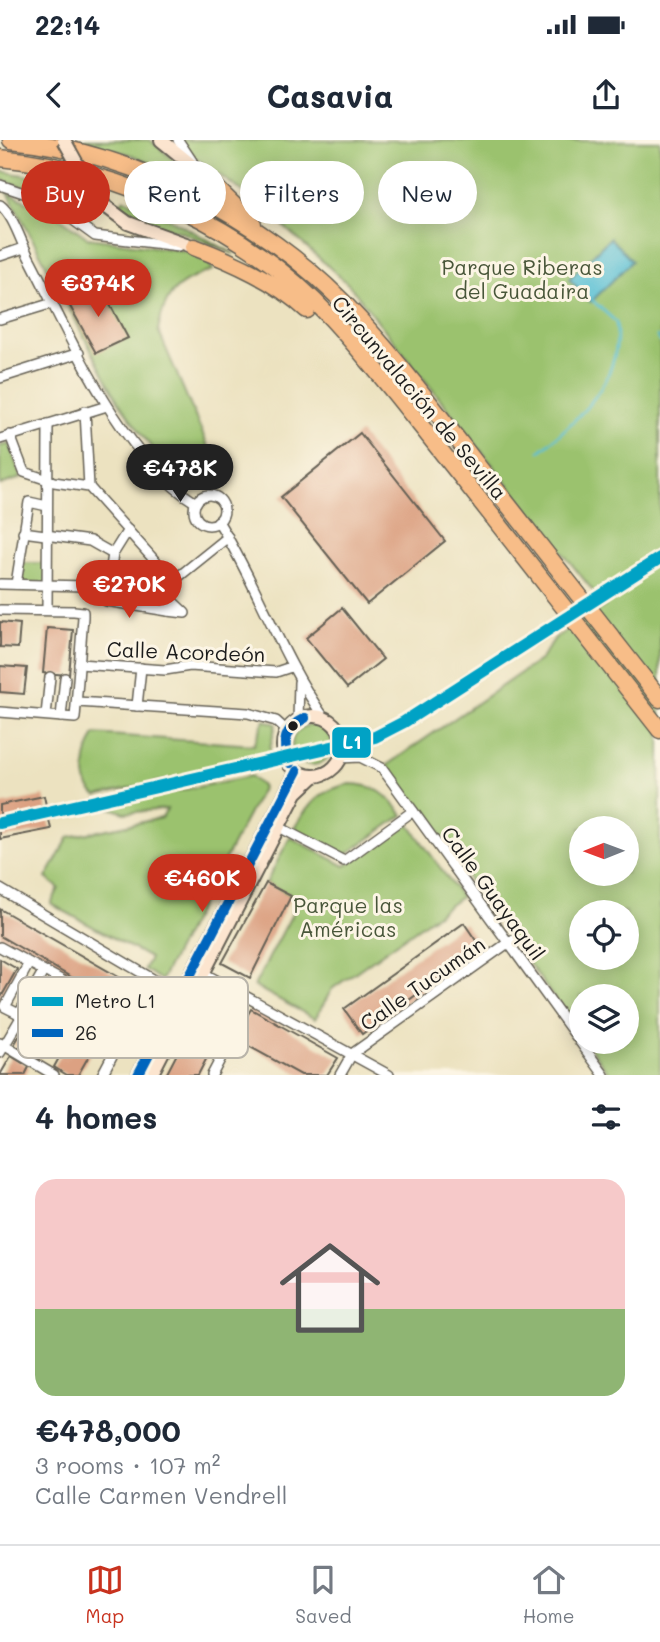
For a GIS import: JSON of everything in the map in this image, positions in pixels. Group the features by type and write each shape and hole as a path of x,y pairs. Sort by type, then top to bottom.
{"highway":[{"name":"Circunvalación de Sevilla","path":"11,140 61,148 133,169 206,203 266,238 302,265 360,319 660,699"},
{"name":"Circunvalación de Sevilla","path":"0,158 64,167 114,182 227,234 281,272 331,318 389,386 660,730"},
{"path":"226,198 266,238"},
{"path":"194,247 223,258 295,299 389,386"}],"street":[{"path":"64,140 97,200 128,223 194,247"},
{"path":"161,140 187,161"},
{"path":"178,140 192,161"},
{"path":"0,185 47,201 100,238 194,247"},
{"path":"0,205 107,406 149,461 181,494 196,503"},
{"path":"0,256 24,248"},
{"path":"0,319 53,303"},
{"path":"0,377 79,353"},
{"path":"0,439 107,406"},
{"path":"85,411 89,487"},
{"path":"47,610 48,424"},
{"path":"10,435 24,472 47,480 89,487 173,581"},
{"path":"205,496 219,499 224,508 218,521 209,525 200,522 195,514 196,503 205,496"},
{"path":"16,584 29,502 47,506"},
{"path":"202,977 296,793 314,776 330,771 340,758 342,740 333,724 325,719 299,682 218,521"},
{"path":"0,584 108,588 166,594 185,613 106,601 108,588 113,554 128,530"},
{"path":"23,532 90,541 113,554"},
{"path":"168,611 166,594 173,581 228,537"},
{"path":"0,610 83,612 75,718 0,712"},
{"name":"Calle Acordeón","path":"79,664 165,670 190,666 276,672 291,667"},
{"path":"137,706 141,668"},
{"path":"46,715 50,677"},
{"path":"61,717 65,678"},
{"path":"298,720 299,682"},
{"path":"77,702 248,713 276,721 287,731"},
{"path":"314,776 297,771 285,757 283,748 287,731 298,720 306,717 325,719"},
{"name":"Calle Guayaquil","path":"340,758 360,757 374,761 510,941 604,1075"},
{"path":"195,977 297,771"},
{"path":"279,827 344,861 413,811"},
{"path":"0,889 149,977"},
{"name":"Calle Tucumán","path":"352,1054 510,941"},
{"path":"0,947 53,977"},
{"path":"21,977 29,963"},
{"path":"40,977 43,972"},
{"path":"205,974 211,977"},
{"path":"3,1009 18,982"},
{"path":"248,997 389,1075"},
{"path":"18,1022 1,1047 18,1056"},
{"path":"340,1075 352,1054"},
{"path":"22,1058 54,1075"},
{"path":"102,1075 111,1058"},
{"path":"138,1075 146,1058"},
{"path":"151,1075 159,1058"},
{"path":"212,1075 221,1058"}],"green space":[{"path":"78,140 150,140 175,161 146,161"},
{"name":"Parque Riberas del Guadaira","path":"170,140 660,141 660,1075 610,1075 595,1054 639,1054 639,984 569,984 569,1019 387,765 541,659 555,638 605,606 349,285 281,224 364,224 364,161 240,161 240,190 226,180 226,161 200,161"},
{"path":"0,171 21,175 21,187 0,179"},
{"path":"8,193 21,199 21,218"},
{"path":"124,199 124,214 115,210"},
{"path":"24,224 69,224 88,238 201,253 213,270 190,279 175,290 164,306 158,330 220,474 192,482 183,480 149,444 118,401"},
{"path":"148,224 179,224 234,254 179,231"},
{"path":"9,444 21,478 0,485 0,446"},
{"path":"17,563 48,563 47,585 16,584"},
{"path":"264,720 276,724 270,748 273,756 97,796 87,783 86,758 95,734 254,745"},
{"path":"312,725 326,731 332,745 326,759 312,765 298,759 292,745 298,731"},
{"path":"251,776 263,787 163,977 156,977 144,969 150,958 51,904 59,888 46,878 69,837 162,818 167,809 125,813 105,806"},
{"path":"350,784 367,786 380,792 403,815 344,856 293,830 304,813 323,794"},
{"name":"Parque las Américas","path":"407,821 461,897 332,989 315,1019 254,986 299,901 266,883 290,837 345,866"}],"water":[{"path":"610,238 632,261 591,302 569,279"}],"building":[{"path":"99,284 128,338 96,353 67,301"},
{"path":"360,433 445,541 367,604 281,497"},
{"path":"342,608 383,659 347,688 306,638"},
{"path":"0,622 20,624 18,648 0,647"},
{"path":"47,628 73,630 69,675 43,673"},
{"path":"0,666 27,668 24,694 0,692"},
{"path":"44,796 51,829 0,839 0,805"},
{"path":"266,883 291,896 250,978 222,963"},
{"path":"0,909 118,977 71,977 0,936"},
{"path":"464,923 481,948 362,1034 344,1009"},
{"path":"0,959 17,969 0,999"},
{"path":"251,1009 338,1058 327,1075 301,1075 248,1046 248,1014"},
{"path":"11,1056 29,1067 25,1075 0,1075"},
{"path":"59,1058 88,1058 78,1075 67,1075 54,1067"},
{"path":"175,1058 207,1058 198,1075 166,1075"}],"waterway":[{"path":"540,451 596,396 613,362 617,343 616,322 592,300"},
{"path":"657,336 660,342"}],"metro line":[{"name":"L1","path":"0,823 375,737 404,722 660,558"}],"transit line":[{"name":"26","path":"290,763 285,749 286,737 293,726 305,718"},
{"name":"26","path":"290,763 286,749 287,737 294,726 305,718"},
{"name":"26","path":"189,977 297,771"},
{"name":"26","path":"138,1075 147,1058"}]}
